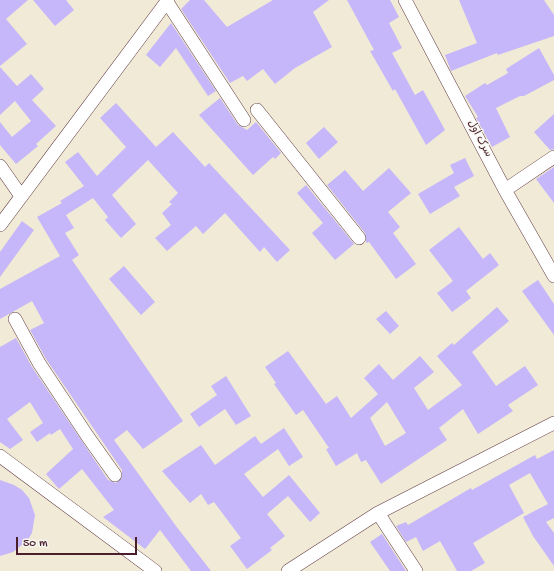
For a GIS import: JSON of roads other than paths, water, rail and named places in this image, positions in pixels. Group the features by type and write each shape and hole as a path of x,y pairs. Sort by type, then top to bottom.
{"street":[{"name":"سرک اول","path":"405,0 505,190 554,276"},
{"path":"0,225 167,1 244,120"},
{"path":"257,110 360,238"},
{"path":"505,190 554,157"},
{"path":"0,166 21,196"},
{"path":"15,319 39,363 115,475"},
{"path":"288,571 378,513 554,423"},
{"path":"0,456 155,571"},
{"path":"378,513 416,571"}]}
